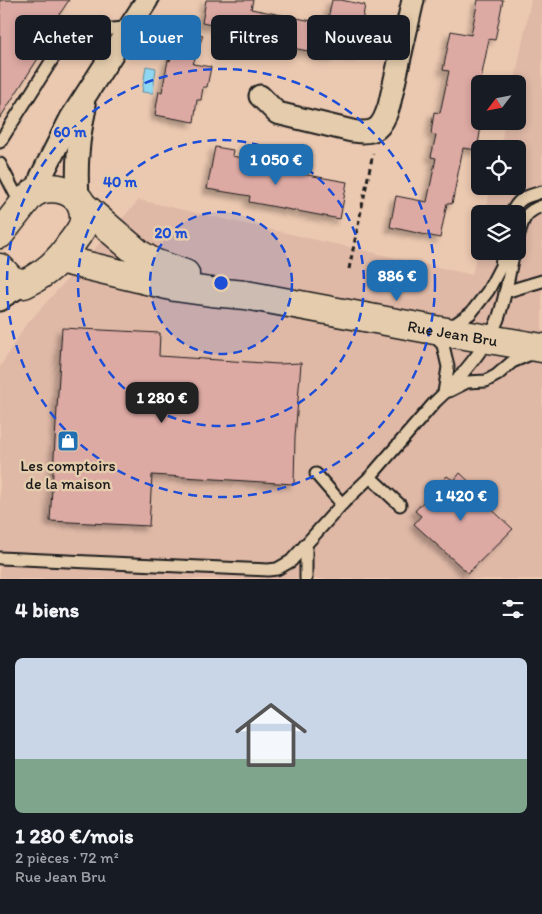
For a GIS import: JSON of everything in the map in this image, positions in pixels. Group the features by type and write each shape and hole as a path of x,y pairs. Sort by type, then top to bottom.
{"street":[{"path":"137,15 147,0"},
{"path":"260,96 278,113 352,132 363,133 378,128 384,121 413,0"},
{"path":"0,234 29,198 72,118 121,39"},
{"path":"0,300 2,297 36,278 59,259 79,234 83,225 85,218 80,201 76,168 79,135 88,93"},
{"name":"Rue Jean Bru","path":"29,198 41,190 60,189 80,201 139,254 154,263 246,295"},
{"name":"Rue Jean Bru","path":"59,259 175,287 246,295 542,349"},
{"path":"0,268 11,280 24,284"}],"lane":[{"path":"0,142 64,41 103,29 121,28"},
{"path":"0,164 29,198"},
{"path":"516,205 522,198 542,192"},
{"path":"526,216 533,209 542,206"},
{"path":"443,394 448,366 437,330 471,313 488,290 506,260"},
{"path":"0,558 268,570 291,561 342,504 370,477 472,361 488,340 499,316 505,292 509,260"},
{"path":"505,292 542,281"},
{"path":"443,394 468,382 486,380 497,375 512,362 542,349"},
{"path":"316,474 342,504"},
{"path":"370,477 400,504"},
{"path":"306,544 306,579"}],"path":[{"path":"349,269 378,128"}],"shaded area":[{"path":"531,0 542,0 542,579 0,579 0,367 25,326 139,200 472,275 475,260 526,260 526,205 487,205 489,195 526,195 526,140 502,140 503,130 526,130 526,75 516,75"}],"water":[{"path":"146,66 156,68 153,93 142,92"}],"building":[{"path":"0,0 69,0 59,15 15,15 15,60 37,60 0,118"},
{"path":"206,0 253,0 251,9 281,15 211,15 211,25 202,23"},
{"path":"332,0 365,5 363,15 329,15"},
{"path":"478,0 503,0 495,40 489,39 482,75 471,75 471,130 480,130 479,140 471,140 471,149 463,148 452,204 447,203 440,238 390,227 396,196 427,202 436,158 431,157 436,135 431,134 434,112 440,113 449,71 443,70 451,31 471,35"},
{"path":"297,18 307,20 307,51 297,49"},
{"path":"168,60 194,60 193,64 211,67 207,87 203,87 201,100 197,100 194,122 155,115 159,91 162,92"},
{"path":"215,147 233,150 232,156 257,161 257,165 347,182 340,219 249,202 250,196 207,189"},
{"path":"62,328 160,333 159,356 278,364 301,363 295,437 294,484 152,475 149,526 50,521"},
{"path":"460,473 490,501 487,505 513,529 468,573 414,524 421,516 415,511 447,476 454,481"}],"place":[{"name":"Les comptoirs de la maison","path":"68,441"}]}
